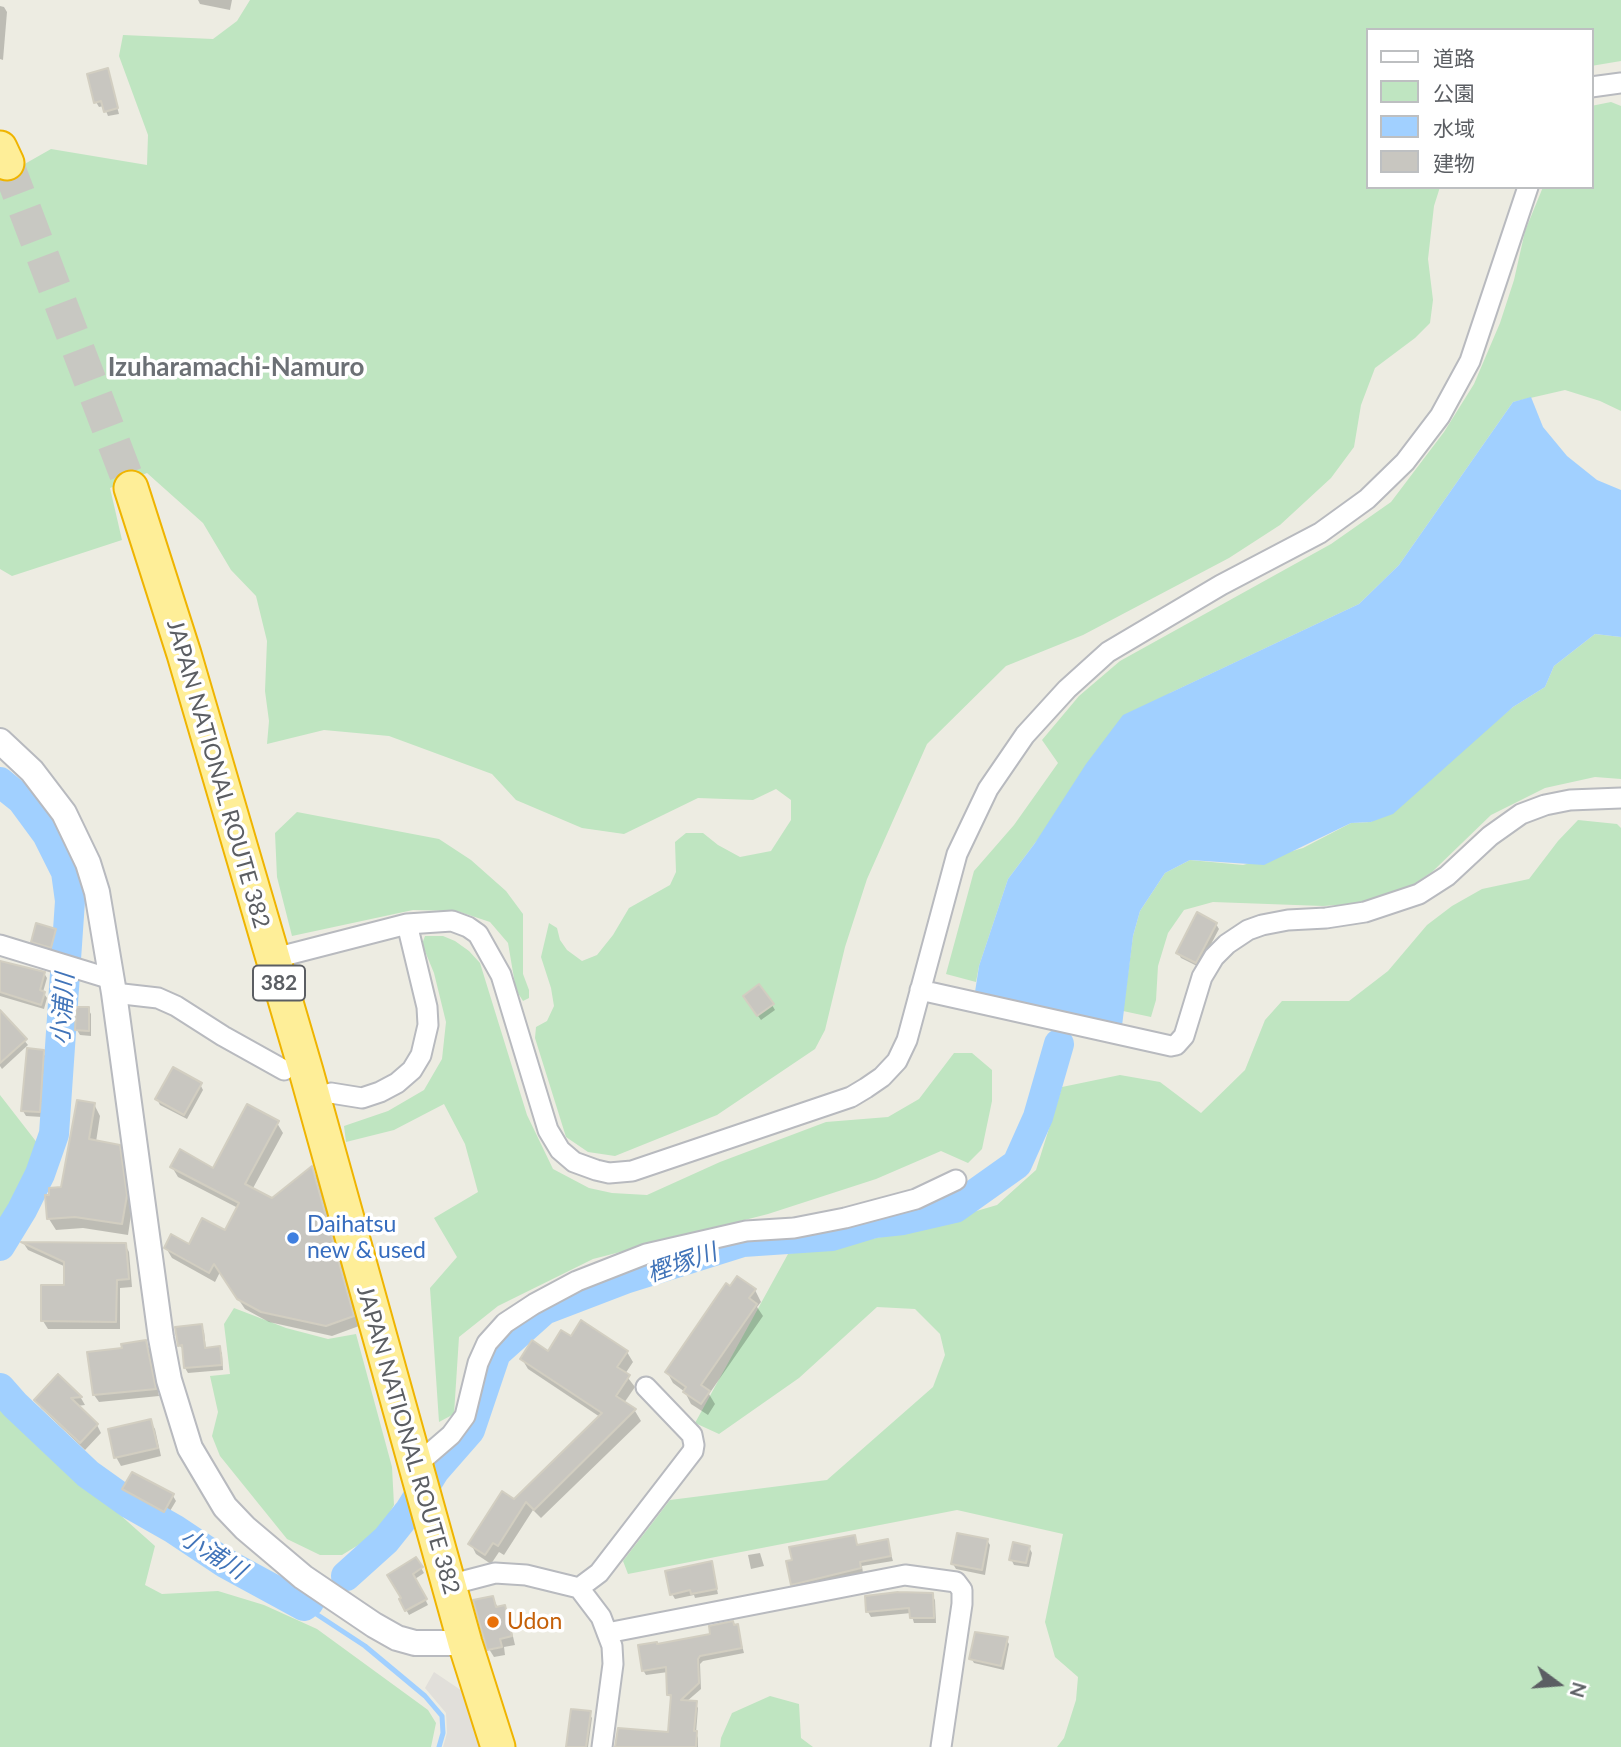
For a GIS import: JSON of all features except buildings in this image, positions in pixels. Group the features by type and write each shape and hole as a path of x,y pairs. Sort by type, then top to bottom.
{"highway":[{"name":"JAPAN NATIONAL ROUTE 382","path":"131,488 184,654 306,1072 420,1486 498,1747"}],"street":[{"path":"1593,87 1621,83"},
{"path":"271,959 407,924 452,922 478,934 501,975 548,1130 560,1150 575,1162 609,1173 632,1171 851,1097 866,1088 882,1077 897,1061 907,1040 957,854 988,789 1025,735 1067,689 1108,652 1221,585 1320,533 1367,499 1405,462 1440,416 1470,361 1527,189"},
{"path":"0,741 32,771 64,813 77,837 97,892 161,1338 178,1414 190,1448 225,1507 244,1528 303,1577 397,1638 415,1643 465,1643"},
{"path":"920,990 1176,1045 1184,1035 1202,976 1214,957 1248,930 1288,920 1366,912 1419,894 1447,876 1490,835 1521,814 1570,800 1621,798"},
{"path":"331,1093 362,1098 380,1092 397,1083 412,1070 421,1055 428,1025 427,1007 407,924"},
{"path":"0,945 78,969 112,986 158,998 284,1070"},
{"path":"420,1486 444,1442 465,1416 478,1363 487,1343 505,1323 534,1304 577,1281 646,1254 746,1231 794,1228 845,1218 916,1199 956,1180"},
{"path":"579,1588 612,1557 693,1451 692,1435 646,1387"},
{"path":"449,1585 495,1573 526,1575 579,1588 593,1605 607,1633 614,1664 602,1747"},
{"path":"607,1633 905,1575 956,1582 962,1590 962,1604 941,1747"}],"shaded area":[{"path":"434,1672 477,1701 492,1747 443,1747 447,1733 446,1713 425,1688"}],"green space":[{"path":"250,0 1621,0 1621,61 1593,66 1593,28 1366,28 1366,189 1439,189 1434,206 1428,259 1433,300 1430,323 1415,338 1375,368 1361,405 1354,447 1331,478 1280,525 1229,558 1083,635 1006,666 927,744 867,879 845,947 825,1030 815,1049 717,1115 615,1156 588,1152 566,1137 535,1038 536,1027 547,1021 554,1006 541,957 549,923 557,928 560,940 567,950 582,961 597,955 629,908 670,885 676,872 675,842 686,833 703,833 740,857 771,851 791,820 791,800 776,789 753,800 698,798 624,834 582,828 516,800 492,774 389,736 324,730 267,744 267,641 256,596 231,570 203,523 147,473 110,488 122,540 12,576 0,569 0,178 51,149 147,165 148,135 119,56 123,35 213,39 237,21"},
{"path":"1611,102 1621,106 1621,411 1565,390 1513,402 1399,565 1359,604 1170,693 1035,843 1008,879 976,982 946,974 974,871 1014,825 1058,763 1042,740 1079,696 1120,661 1331,544 1391,502 1444,432 1474,384 1500,323 1514,280 1525,231 1542,189 1593,189 1593,106"},
{"path":"1595,634 1621,637 1621,779 1595,777 1545,788 1491,815 1432,872 1397,895 1353,904 1323,906 1213,902 1184,910 1168,933 1158,966 1156,1000 1151,1017 1123,1011 1133,936 1140,911 1165,873 1190,860 1243,865 1303,848 1351,823 1371,822 1513,707 1545,687 1554,666"},
{"path":"297,812 439,839 471,860 506,891 523,914 523,974 529,998 523,1001 516,990 508,943 490,922 457,911 413,910 292,936 277,877 275,833"},
{"path":"1578,820 1617,824 1621,828 1621,1747 1057,1747 1064,1738 1076,1700 1078,1677 1055,1657 1045,1622 1063,1534 957,1510 628,1574 623,1561 670,1500 827,1480 933,1387 945,1355 940,1334 915,1309 877,1307 799,1378 719,1434 695,1423 788,1254 898,1234 997,1205 1036,1170 1062,1087 1120,1075 1160,1082 1201,1113 1245,1070 1265,1020 1282,1001 1349,1001 1388,971 1427,925 1452,906 1482,889 1529,879"},
{"path":"425,936 443,936 455,941 480,963 527,1115 553,1169 589,1188 612,1193 647,1195 720,1162 826,1122 888,1117 919,1099 954,1053 972,1053 992,1070 992,1101 982,1149 968,1163 941,1151 876,1179 768,1214 593,1259 498,1306 459,1337 454,1414 439,1422 430,1288 457,1257 434,1218 478,1192 465,1144 444,1104 394,1130 346,1142 344,1126 388,1111 424,1090 442,1059 446,1022 434,973 422,944"},
{"path":"0,1095 38,1144 31,1167 0,1225"},
{"path":"234,1308 286,1328 328,1339 356,1334 392,1467 394,1505 378,1533 342,1555 320,1555 287,1539 220,1456 212,1436 218,1412 210,1376 230,1374 224,1324"},
{"path":"0,1408 155,1546 145,1585 162,1594 218,1591 264,1605 317,1629 428,1710 436,1723 431,1747 0,1747"},
{"path":"770,1696 799,1704 801,1738 813,1747 720,1747 732,1713"}],"water":[{"path":"1531,397 1543,427 1567,456 1597,480 1621,490 1621,637 1595,634 1554,666 1545,687 1513,707 1393,814 1371,822 1351,823 1264,865 1190,860 1165,873 1140,911 1133,936 1122,1026 975,992 979,966 1008,879 1035,843 1086,764 1123,715 1359,604 1399,565 1513,402"}],"waterway":[{"name":"小浦川","path":"0,782 22,800 47,834 66,872 70,901 54,1134 40,1174 0,1246"},
{"name":"樫塚川","path":"346,1576 386,1540 410,1510 435,1470 470,1430 496,1353 544,1310 625,1279 743,1242 832,1236 875,1223 903,1220 955,1208 1017,1164 1038,1117 1059,1044"},
{"name":"小浦川","path":"0,1388 88,1474 130,1504 225,1563 304,1606 309,1602"},
{"path":"304,1606 365,1646 425,1696 442,1716 443,1733 439,1747"}],"tunnel":[{"path":"7,163 131,488"}],"place":[{"name":"Daihatsu new & used","path":"293,1238"},
{"name":"Udon","path":"493,1622"}],"district":[{"name":"Izuharamachi-Namuro","path":"236,368"}]}
